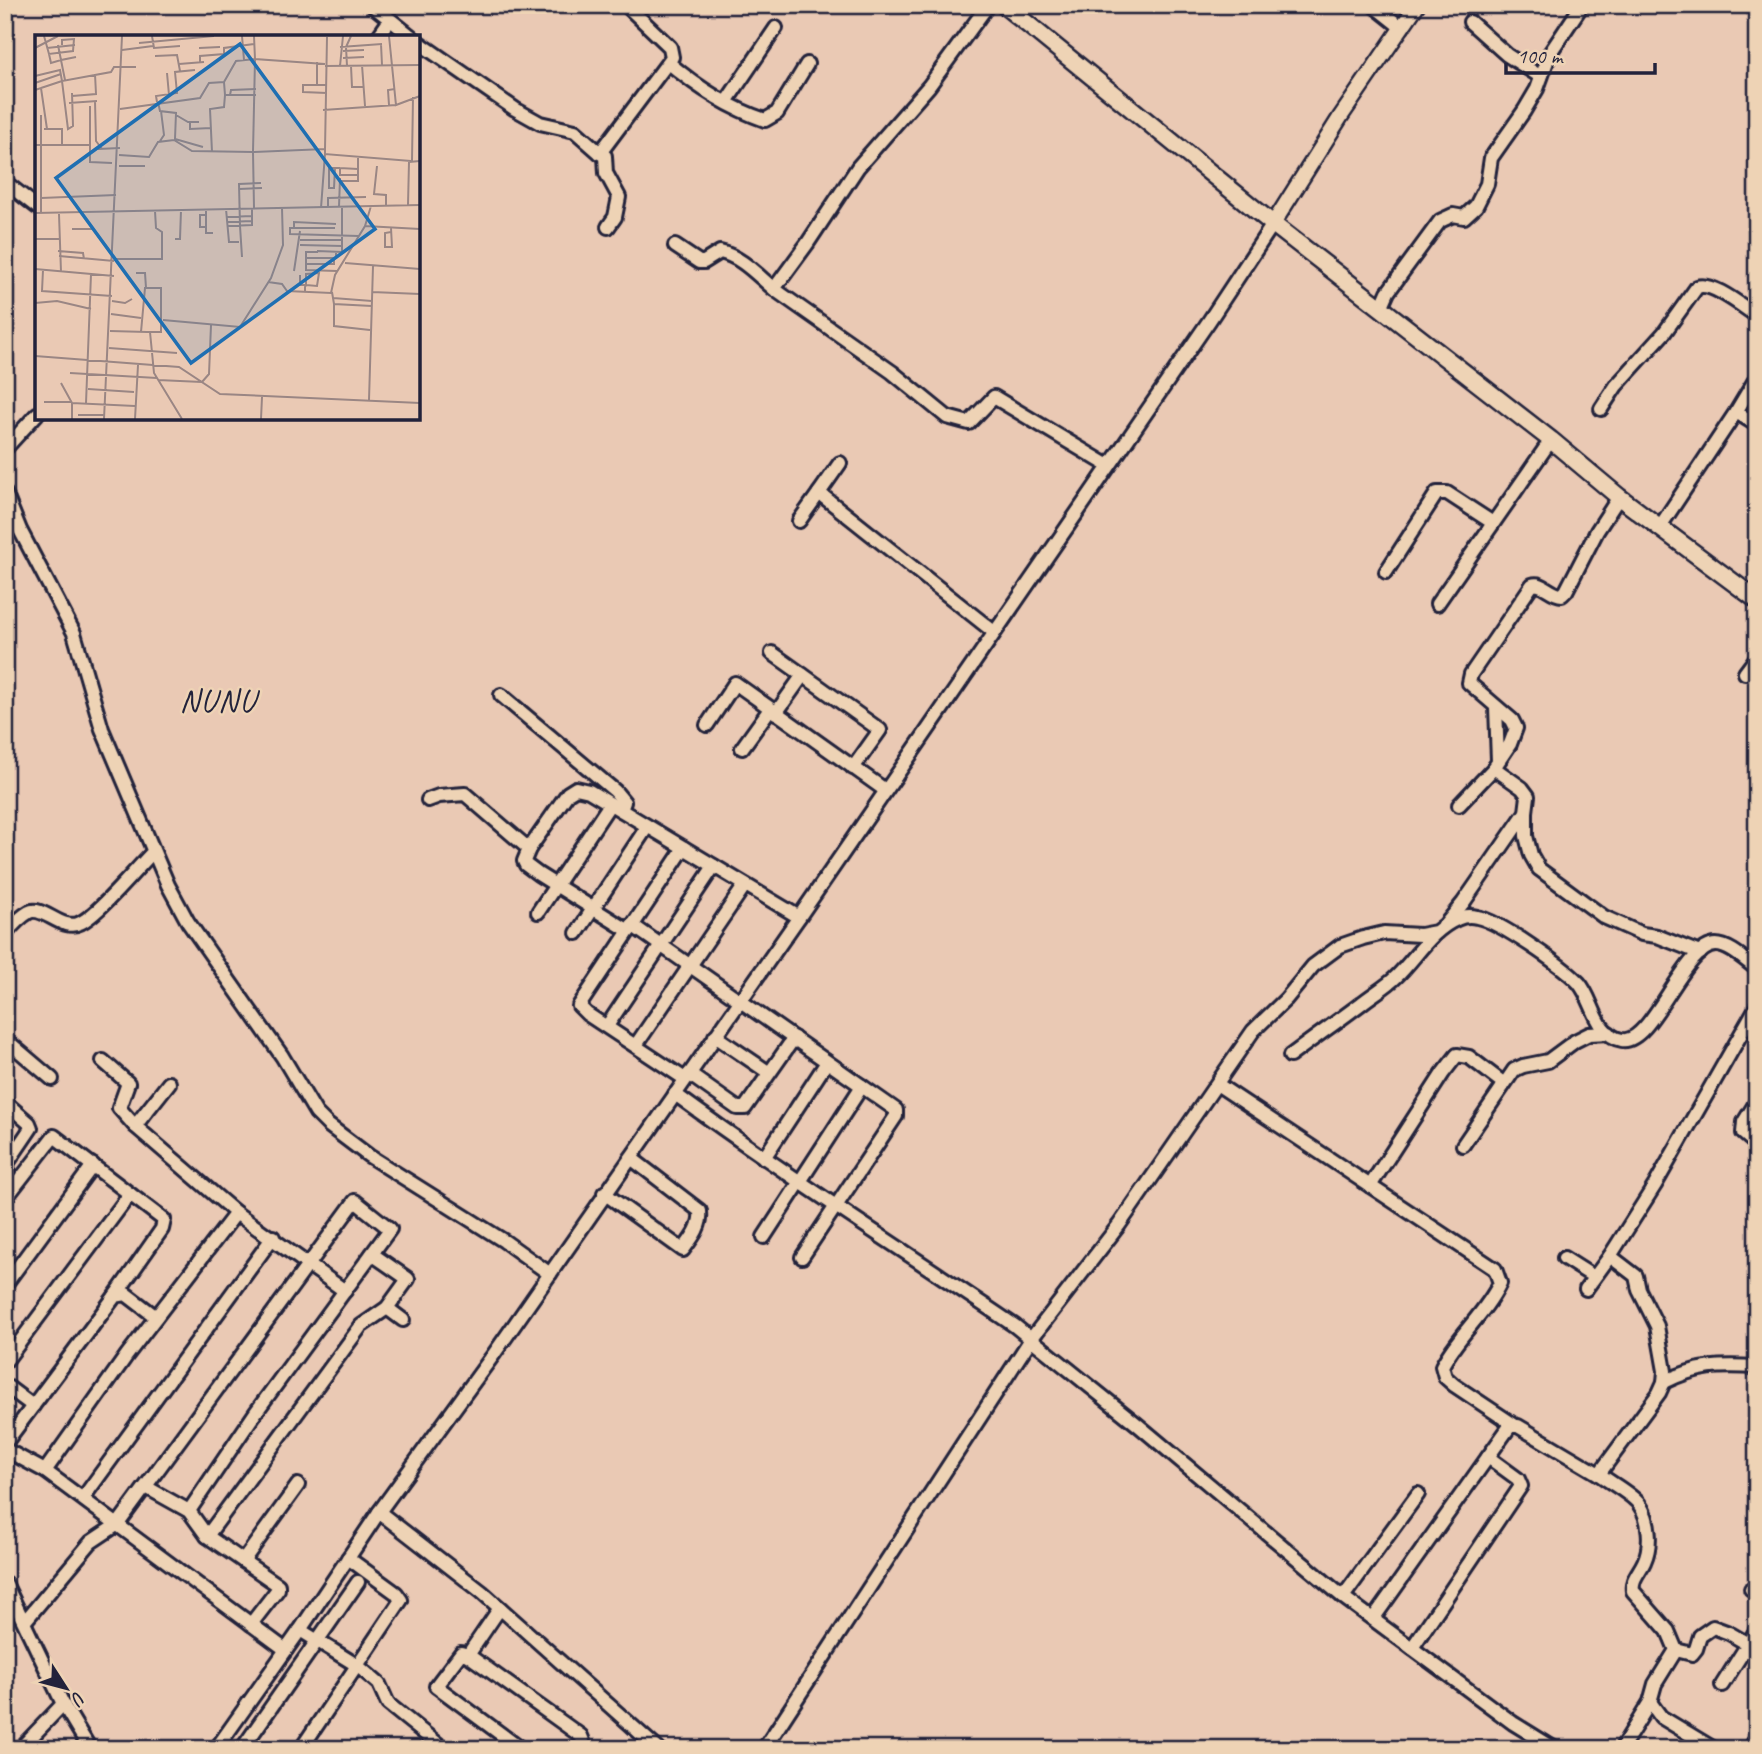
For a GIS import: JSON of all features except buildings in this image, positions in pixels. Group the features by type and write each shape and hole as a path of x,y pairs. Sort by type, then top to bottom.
{"main road":[{"path":"1004,5 1273,224 1551,440 1619,497 1757,600"}],"street":[{"path":"372,5 409,35"},
{"path":"600,153 648,86 669,63 672,53 670,47 626,5"},
{"path":"774,289 858,167 929,86 988,5"},
{"path":"1373,5 1402,28"},
{"path":"216,1749 379,1512 550,1274 799,917 1273,224 1417,5"},
{"path":"1381,308 1388,292 1440,220 1453,215 1464,217 1476,206 1490,174 1491,158 1524,111 1537,89 1550,53 1583,5"},
{"path":"379,35 390,20"},
{"path":"1470,22 1507,55 1541,77"},
{"path":"726,102 776,28"},
{"path":"420,42 515,109 540,123 575,131 605,156 606,173 619,197 615,217 608,227"},
{"path":"669,63 689,80 726,102 763,119 771,118 777,113 807,64"},
{"path":"5,182 35,205"},
{"path":"675,246 699,262 720,253 729,254 743,262 774,289 892,372 947,417 969,423 989,400 995,397 1109,466"},
{"path":"1601,410 1616,386 1664,333 1697,287 1713,287 1757,316"},
{"path":"1659,528 1757,377"},
{"path":"1736,412 1757,425"},
{"path":"5,449 35,416"},
{"path":"1437,604 1551,440"},
{"path":"799,521 841,463"},
{"path":"5,493 20,530 74,633 102,729 153,852 188,922 282,1056 316,1113 369,1156 504,1241 550,1274"},
{"path":"819,493 994,632"},
{"path":"1386,572 1437,493 1447,493 1493,523"},
{"path":"1459,805 1496,765 1510,744 1516,728 1512,720 1469,683 1471,674 1532,586 1542,585 1557,595 1566,591 1597,531 1619,497"},
{"path":"772,653 880,730 853,768"},
{"path":"1745,673 1757,657"},
{"path":"742,748 803,676"},
{"path":"707,725 735,683 885,790"},
{"path":"500,695 624,802 615,807 538,912"},
{"path":"1496,707 1496,765 1528,796 1526,836 1531,855 1539,869 1605,917 1642,934 1657,936 1700,953"},
{"path":"799,917 581,788 568,793 524,856 526,865 594,908 663,945 894,1108 897,1114 802,1257"},
{"path":"428,800 439,796 465,794 529,849"},
{"path":"1290,1056 1395,978 1445,925 1526,812"},
{"path":"577,933 647,827"},
{"path":"684,848 580,1004 581,1009 741,1109 750,1102 793,1038"},
{"path":"5,934 29,912 35,911 67,925 77,925 95,912 153,852"},
{"path":"607,1026 714,866"},
{"path":"636,1045 745,885"},
{"path":"764,1749 1031,1339 1119,1225 1253,1031 1325,955 1340,946 1384,933 1420,935 1436,932 1455,919 1478,917 1499,925 1579,984 1600,1025 1623,1040 1634,1038 1649,1023 1679,978 1707,948 1719,945 1757,969"},
{"path":"1586,1289 1655,1185 1757,1006"},
{"path":"1463,1145 1514,1070 1548,1061 1588,1034 1609,1033"},
{"path":"715,1036 768,1072"},
{"path":"5,1039 52,1079"},
{"path":"1370,1186 1457,1055 1468,1057 1503,1083"},
{"path":"103,1060 128,1083 119,1108 135,1126 236,1213 345,1291"},
{"path":"764,1158 827,1062"},
{"path":"135,1126 169,1083"},
{"path":"1217,1084 1495,1269 1500,1283 1492,1298 1449,1351 1441,1366 1445,1377 1514,1425 1599,1474 1639,1504 1649,1530 1650,1543 1642,1565 1634,1576 1633,1591 1668,1631 1676,1650"},
{"path":"764,1237 862,1086"},
{"path":"675,1094 764,1158 1031,1339 1343,1597 1513,1723 1555,1749"},
{"path":"1757,1101 1744,1122 1742,1133 1757,1145"},
{"path":"5,1102 29,1123 31,1128 6,1169"},
{"path":"5,1199 54,1136 164,1220 164,1224 115,1296 5,1446 8,1451 45,1471 83,1498 286,1650"},
{"path":"604,1193 683,1250 698,1228 701,1221 700,1211 631,1158"},
{"path":"5,1285 93,1165"},
{"path":"5,1362 130,1194"},
{"path":"25,1621 91,1542 118,1524 355,1201 390,1229 189,1511"},
{"path":"45,1471 156,1317 236,1213"},
{"path":"83,1498 272,1237"},
{"path":"207,1536 360,1326 387,1308 413,1274 372,1254"},
{"path":"1599,1474 1659,1394 1664,1382 1659,1335 1639,1290 1636,1276 1610,1255"},
{"path":"1564,1258 1594,1277"},
{"path":"115,1296 126,1294 156,1317"},
{"path":"387,1308 403,1320"},
{"path":"1664,1382 1714,1365 1757,1367"},
{"path":"5,1385 33,1406"},
{"path":"1373,1619 1510,1426 1514,1425"},
{"path":"1412,1648 1521,1486 1518,1479 1488,1457"},
{"path":"243,1561 298,1485"},
{"path":"146,1487 189,1511 207,1536 278,1587 251,1624"},
{"path":"1343,1597 1418,1494"},
{"path":"379,1512 500,1608 658,1749"},
{"path":"301,1749 401,1600 396,1593 348,1558"},
{"path":"242,1749 358,1582"},
{"path":"5,1583 64,1704 90,1749"},
{"path":"468,1655 500,1608"},
{"path":"1676,1650 1692,1654 1700,1636 1713,1627 1752,1647"},
{"path":"1722,1685 1752,1647 1757,1629"},
{"path":"300,1630 358,1666 379,1684 388,1704 444,1749"},
{"path":"1620,1749 1650,1702 1655,1684 1676,1650"},
{"path":"521,1749 436,1686 461,1653 468,1655 581,1736 581,1749"},
{"path":"1650,1702 1661,1717 1714,1749"},
{"path":"20,1749 64,1704"},
{"path":"1750,1749 1757,1737"}],"district":[{"name":"NUNU","path":"218,700"}]}
